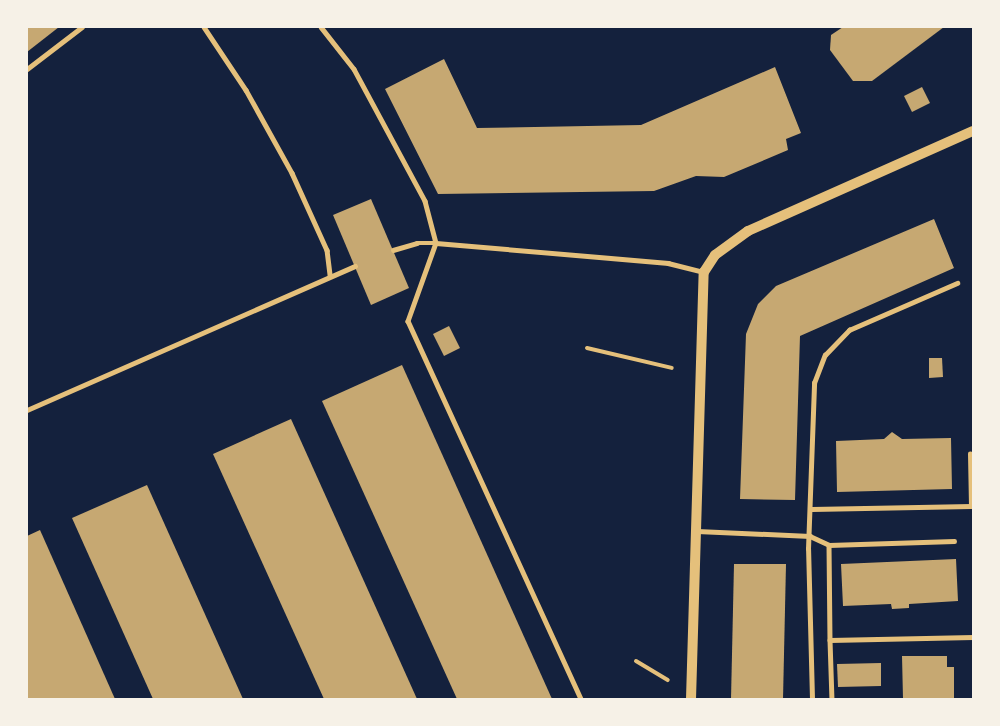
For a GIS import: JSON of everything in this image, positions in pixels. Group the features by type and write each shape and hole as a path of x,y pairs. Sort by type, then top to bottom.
{"street":[{"path":"691,699 704,272 715,255 748,231 973,131"}],"lane":[{"path":"27,69 82,27"},
{"path":"204,27 246,90 292,173 327,250 330,276"},
{"path":"321,27 354,69 420,191 436,243 408,321 581,699"},
{"path":"393,250 417,243 436,243 668,263 704,272"},
{"path":"27,410 355,266"},
{"path":"812,699 810,536 814,383 825,356 849,330 957,283"},
{"path":"812,509 971,506 970,454"},
{"path":"695,531 810,536 829,545 954,541"},
{"path":"829,545 832,699"},
{"path":"830,640 973,637"}],"path":[{"path":"587,348 672,368"},
{"path":"636,661 668,680"}],"building":[{"path":"27,27 59,27 27,52"},
{"path":"843,27 944,27 872,81 853,81 830,50 831,35"},
{"path":"444,59 477,128 641,125 775,67 801,133 786,139 788,150 724,177 696,176 654,191 438,194 385,89"},
{"path":"922,87 930,103 912,112 904,96"},
{"path":"371,199 409,288 371,305 333,215"},
{"path":"934,219 954,268 800,336 795,500 740,499 746,334 758,304 776,286"},
{"path":"449,326 460,348 444,356 433,334"},
{"path":"929,358 942,358 943,377 929,378"},
{"path":"402,365 552,699 457,699 322,401"},
{"path":"291,419 417,699 324,699 213,454"},
{"path":"892,432 902,439 951,438 952,489 837,492 836,441 884,439"},
{"path":"147,485 243,699 153,699 72,518"},
{"path":"40,530 115,699 27,699 27,536"},
{"path":"956,559 958,601 909,604 909,608 892,609 891,604 843,606 841,564"},
{"path":"734,564 786,564 783,699 731,699"},
{"path":"902,656 947,656 947,667 954,667 954,699 903,699"},
{"path":"881,663 881,686 838,687 837,664"}]}
